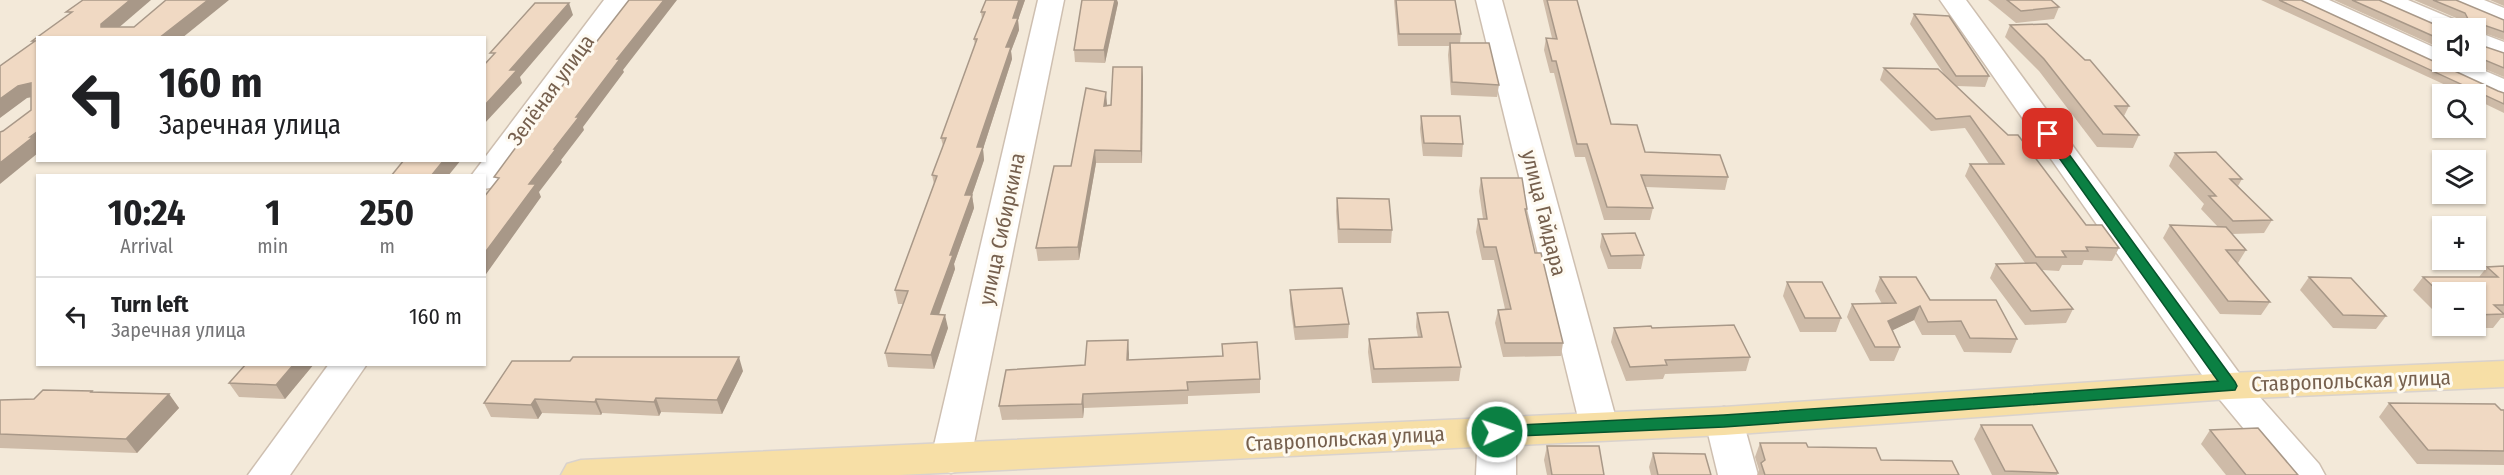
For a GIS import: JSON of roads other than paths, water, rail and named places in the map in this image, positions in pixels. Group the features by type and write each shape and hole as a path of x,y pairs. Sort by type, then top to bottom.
{"main road":[{"name":"Ставропольская улица","path":"581,475 1724,421 2229,386 2504,374"}],"street":[{"name":"Зелёная улица","path":"486,177 617,0"},
{"name":"улица Сибиркина","path":"951,458 1051,0"},
{"name":"улица Гайдара","path":"1489,0 1599,426"},
{"path":"1953,0 2229,386 2305,475"},
{"path":"2308,0 2432,57"},
{"path":"2386,0 2432,20"},
{"path":"2462,0 2504,18"},
{"path":"2486,44 2504,52"},
{"path":"2464,72 2504,90"},
{"path":"268,475 348,366"},
{"path":"1724,421 1738,475"},
{"path":"1496,475 1497,432"}]}
